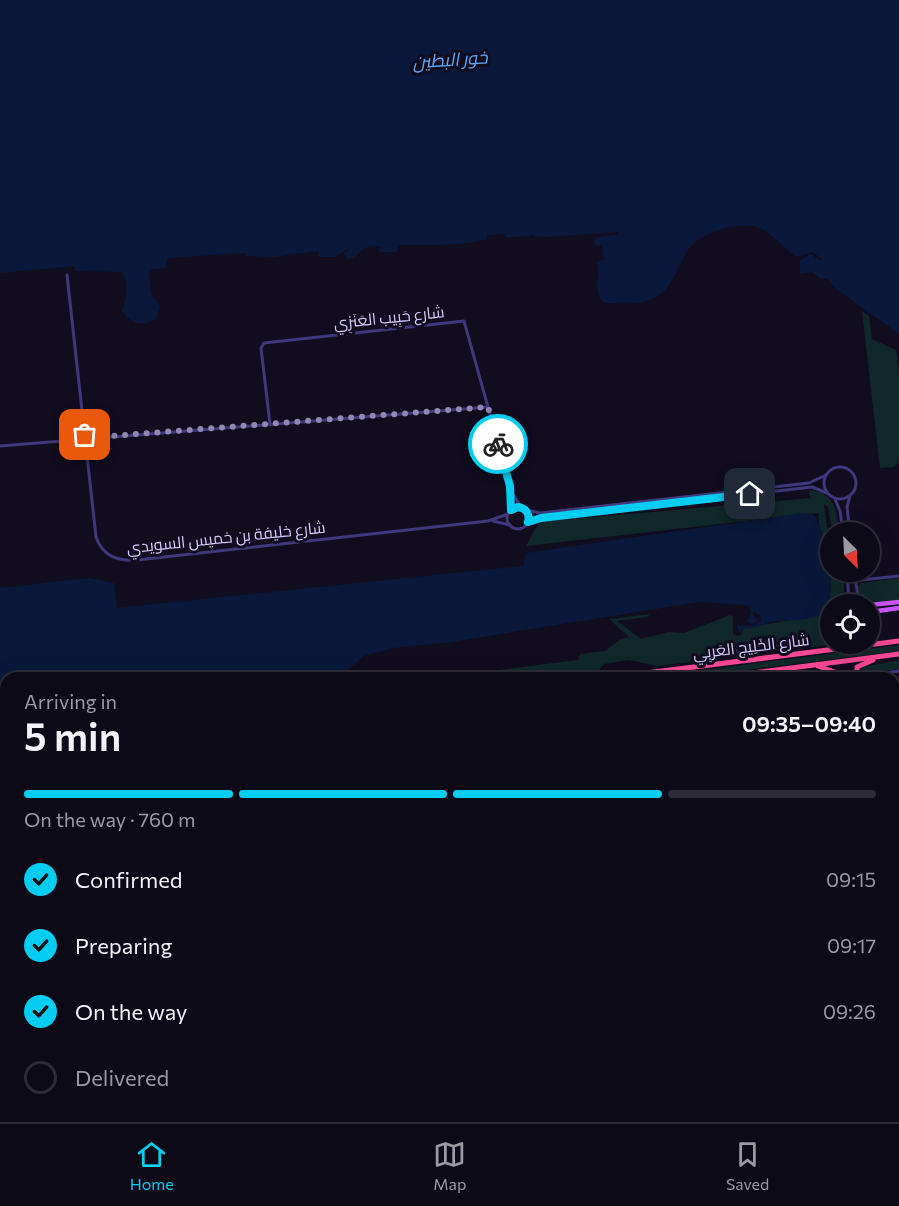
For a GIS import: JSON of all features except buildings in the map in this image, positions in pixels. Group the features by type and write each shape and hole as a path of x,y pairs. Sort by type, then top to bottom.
{"highway":[{"path":"880,640 899,640"},
{"name":"شارع الخَلِيج العَربِي","path":"654,672 899,640"},
{"path":"794,654 820,649"},
{"name":"شارع الخَلِيج العَربِي","path":"758,672 899,654"},
{"path":"858,672 859,665 889,656"},
{"path":"811,665 828,668 834,672"}],"main road":[{"path":"880,604 899,602"},
{"path":"880,611 899,608"}],"street":[{"name":"شارع خليفة بن خميس السويدي","path":"67,275 96,537 106,553 121,560 488,521 508,514"},
{"name":"شارع حَبِيب العَنَزِي","path":"270,424 261,348 263,343 464,321 510,486 521,507"},
{"path":"0,446 488,407"},
{"path":"842,522 840,511 834,498 812,487 541,518 528,522 520,528 511,525 508,514 511,510 521,507 540,513 809,483 837,467 851,471 856,482 847,507 849,522"},
{"path":"826,475 824,482 827,493"},
{"name":"شارع حَبِيب العَنَزِي","path":"510,486 511,510"},
{"path":"834,498 850,496"},
{"path":"526,510 528,522"},
{"name":"شارع خليفة بن خميس السويدي","path":"488,521 511,525"},
{"path":"880,578 899,576"},
{"path":"856,582 858,594"},
{"path":"856,586 859,582"}],"green space":[{"path":"862,311 869,316 872,339 896,350 899,371 899,462 894,467 880,468"},
{"path":"810,490 830,499 836,510 838,522 830,522 828,507 824,504 826,522 820,522 820,531 818,513 526,546 539,522 812,498 809,495"},
{"path":"899,578 899,600 880,602 880,594 859,594 858,586 861,583"},
{"path":"826,582 844,582 844,594 827,594"},
{"path":"651,614 647,617 617,621 641,639 669,632 684,633 730,615 733,617 733,634 741,635 744,628 820,615 820,646 658,666 629,660 604,664 598,671 591,672 483,672 578,660 580,654 605,651 621,639 629,637 609,619"},
{"path":"899,645 899,651 880,653 880,647"},
{"path":"828,654 875,654 730,672 686,672"},
{"path":"899,660 899,669 860,672 862,667"}],"water":[{"name":"خور البطين","path":"0,0 899,0 899,334 836,289 828,279 821,279 812,272 800,274 800,260 811,254 820,261 822,259 813,252 796,257 765,231 752,226 721,229 702,238 688,250 672,281 658,296 632,303 604,303 597,288 598,266 596,262 604,259 602,245 595,246 594,240 598,237 617,235 618,232 544,237 533,236 531,233 530,236 487,235 487,239 465,243 399,245 396,252 379,252 380,247 372,246 362,250 354,258 346,259 344,253 351,247 335,257 319,257 318,251 274,257 245,256 245,253 168,258 166,268 153,269 149,273 151,294 160,306 156,319 141,324 129,319 122,311 127,286 122,272 75,271 74,266 0,273"},
{"path":"802,513 814,515 819,523 820,582 831,582 830,594 820,594 820,615 818,616 744,628 740,634 737,626 754,625 761,621 760,615 753,611 758,621 752,624 747,622 751,613 748,605 699,602 451,642 393,648 364,656 345,672 284,672 281,670 266,672 0,672 0,588 89,578 114,583 117,608 523,566 526,553"}],"way so far":[{"path":"85,435 85,438 488,407 498,444"}],"route":[{"path":"498,444 510,486 511,510 518,507 524,509 529,517 528,522 541,518 750,494"}]}
